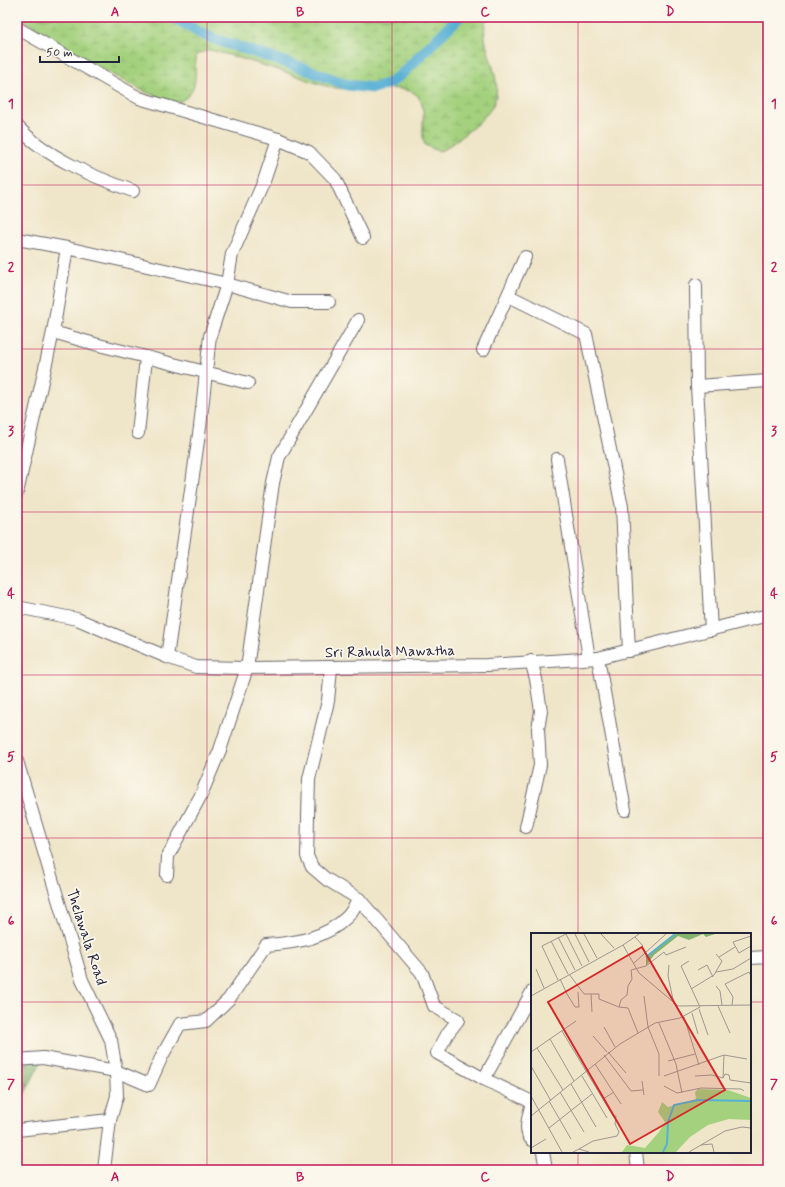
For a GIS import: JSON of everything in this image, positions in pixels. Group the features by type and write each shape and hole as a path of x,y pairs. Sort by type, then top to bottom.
{"street":[{"path":"17,28 139,98 278,139 309,152 335,179 363,238"},
{"path":"17,126 26,136 83,172 132,191"},
{"path":"167,657 210,336 227,284 232,254 264,181 278,139"},
{"path":"17,239 67,248 227,284 292,302 329,302"},
{"path":"17,493 53,332 67,248"},
{"path":"483,350 509,296 525,257"},
{"path":"696,285 697,386 711,630"},
{"path":"509,296 586,334 622,507 629,651"},
{"path":"167,875 168,856 201,795 217,756 247,668 273,483 279,457 358,320"},
{"path":"53,332 146,358 248,383"},
{"path":"138,433 146,358"},
{"path":"697,386 768,381"},
{"path":"557,459 594,658 625,810"},
{"name":"Sri Rahula Mawatha","path":"17,606 77,619 167,657 196,667 247,668 487,665 594,658 629,651 768,615"},
{"path":"526,827 540,765 538,729 541,711 536,679 531,661"},
{"path":"332,668 328,701 310,779 307,856 312,867 326,879 360,899 422,973 434,1006 458,1020 448,1033 437,1053 484,1079 531,1102"},
{"name":"Thelawala Road","path":"17,761 82,980 111,1040 116,1071 117,1096 110,1120 104,1170"},
{"path":"17,1060 43,1058 116,1071 149,1085 162,1056 180,1024 206,1021 229,999 266,945 296,943 326,933 347,917 360,899"},
{"path":"751,958 768,957"},
{"path":"484,1079 531,994"},
{"path":"531,1107 527,1127 529,1137 531,1139"},
{"path":"17,1130 110,1120"},
{"path":"543,1153 546,1170"},
{"path":"636,1153 638,1170"}],"green space":[{"path":"19,17 487,17 485,40 497,87 495,99 486,115 469,131 445,149 438,151 425,145 423,139 423,113 421,101 417,95 412,92 382,88 345,89 332,87 210,50 197,54 195,81 193,87 191,92 179,102 151,94 125,82"},
{"path":"43,1058 17,1109 17,1061"}],"waterway":[{"path":"173,17 202,34 217,40 297,66 348,85 373,88 390,83 404,72 459,17"}]}
